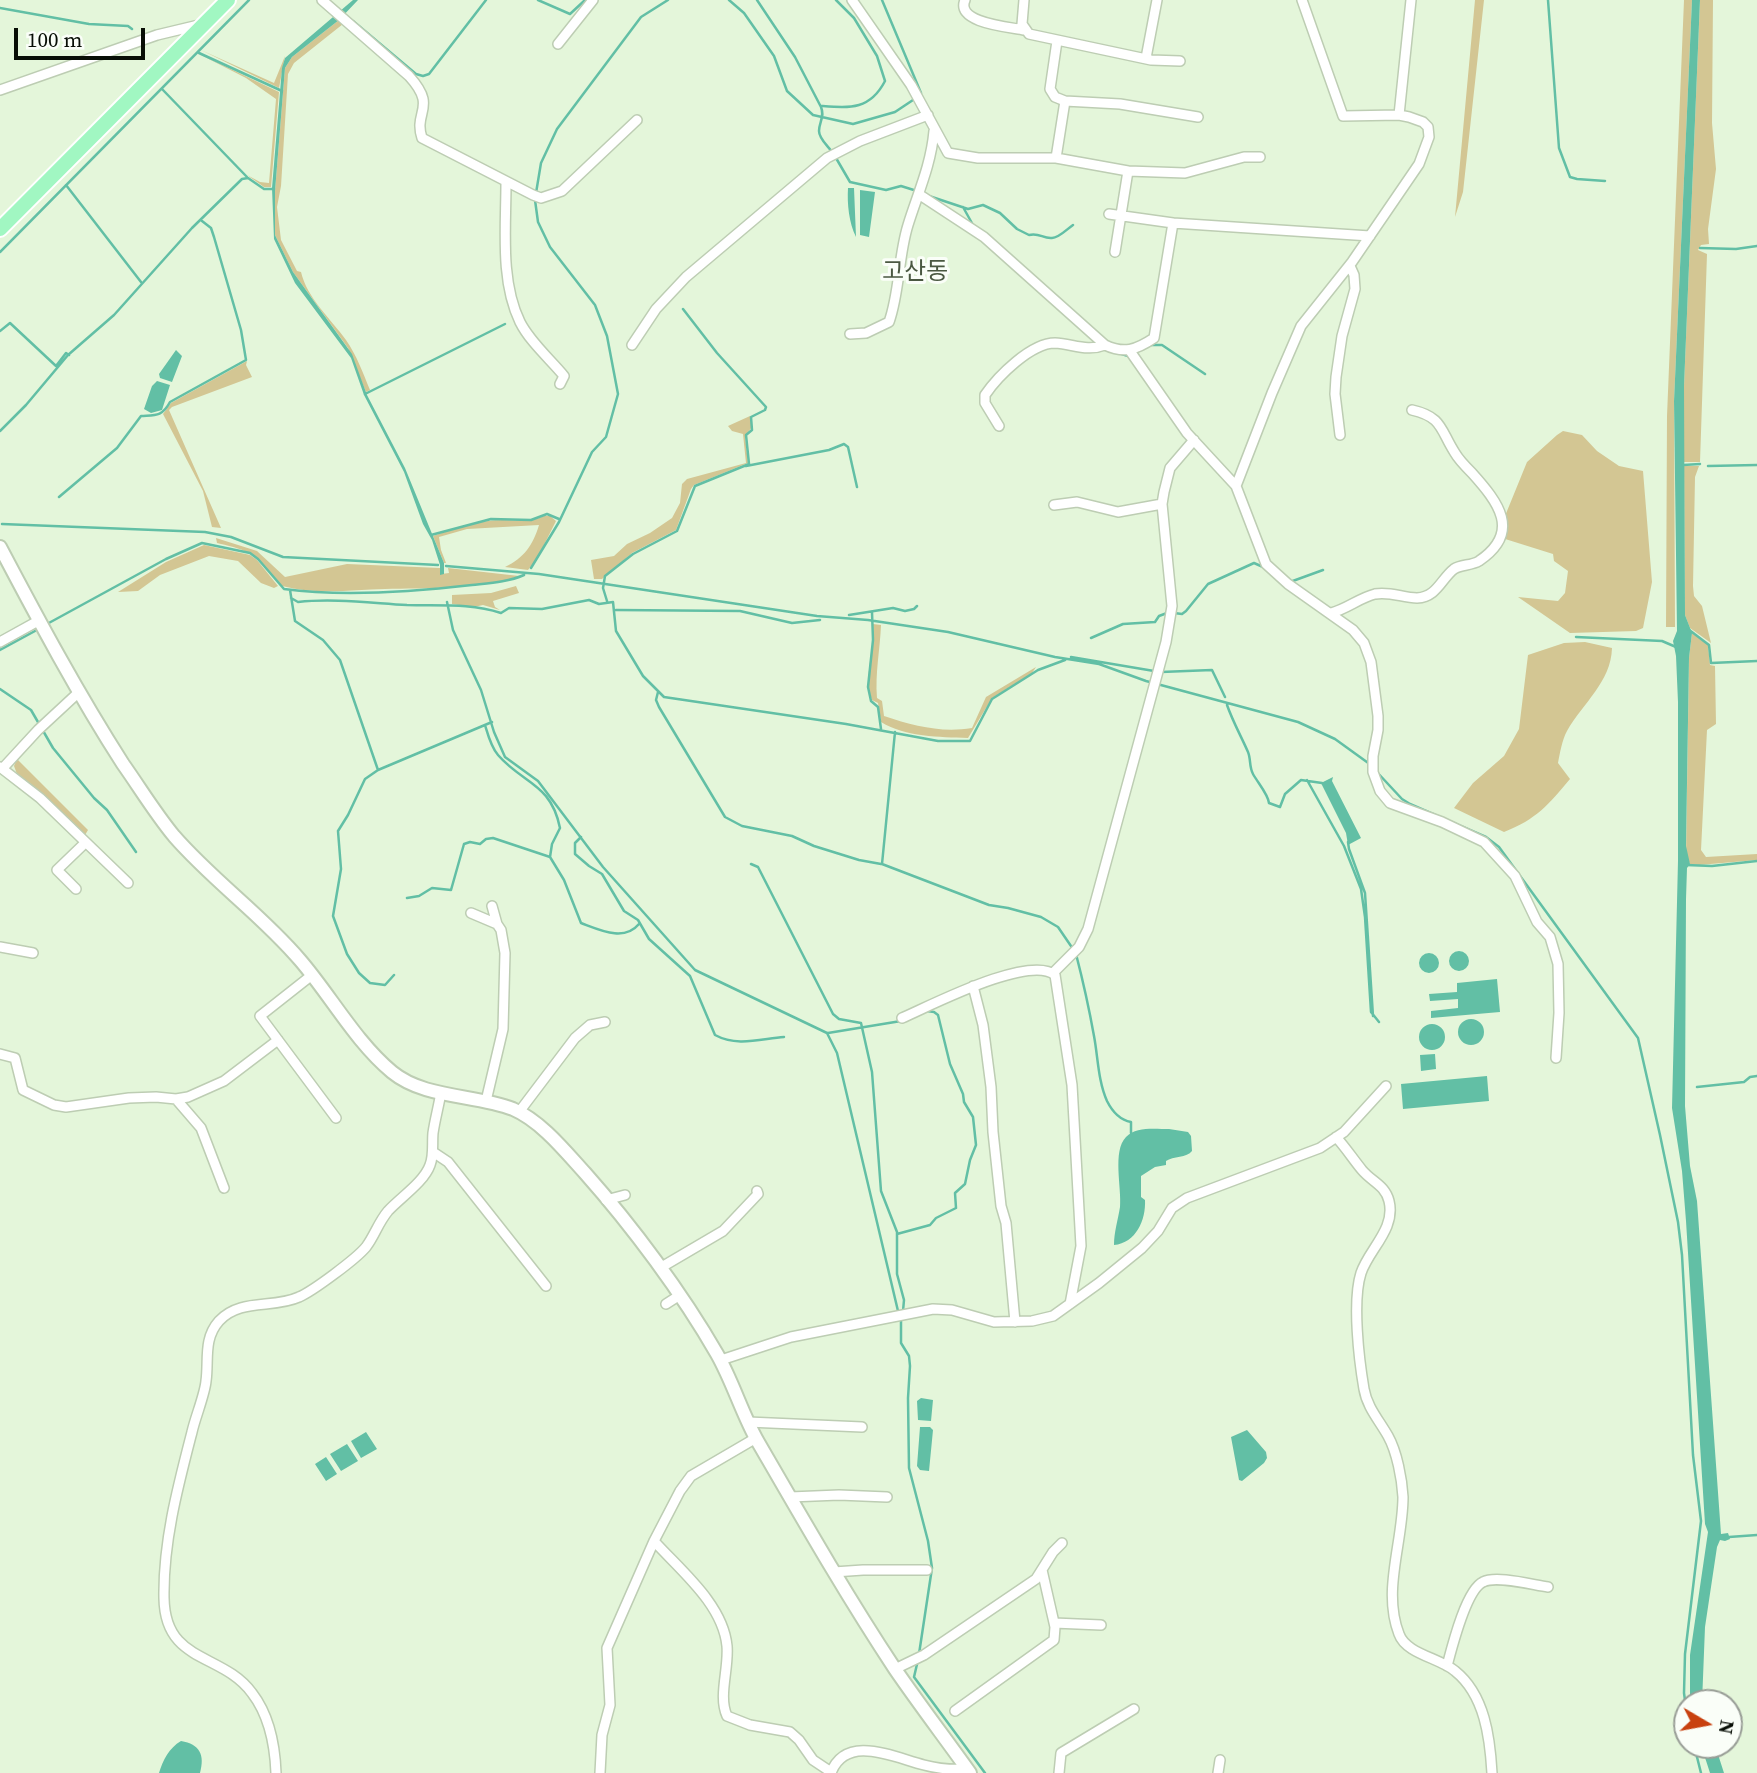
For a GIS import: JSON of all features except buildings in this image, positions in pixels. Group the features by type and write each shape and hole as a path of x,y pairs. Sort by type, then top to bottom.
{"main road":[{"path":"0,229 228,0"}],"street":[{"path":"322,0 421,89 424,101 420,132 422,138 506,183 541,198 562,191 637,120"},
{"path":"558,44 593,0"},
{"path":"852,0 911,85 948,153 960,156 1056,158 1128,171 1185,173 1244,157 1260,157"},
{"path":"965,0 962,4 969,16 1024,30"},
{"path":"1024,0 1021,24 1029,34 1146,58 1180,61"},
{"path":"1146,58 1157,0"},
{"path":"1236,486 1296,337 1350,266 1419,164 1429,137 1428,127 1423,122 1399,115 1351,118 1343,116 1302,0"},
{"path":"1399,115 1411,0"},
{"path":"0,90 157,35 205,23"},
{"path":"1057,41 1050,89 1055,97 1198,117"},
{"path":"1056,158 1065,100"},
{"path":"632,345 656,309 686,277 827,158 860,141 928,115"},
{"path":"850,334 866,333 889,322 895,305 907,226 920,195 932,153 934,129"},
{"path":"1115,252 1128,171"},
{"path":"506,183 508,278 515,308 525,329 564,376 560,384"},
{"path":"920,195 984,237 1105,345 1124,352 1154,338 1173,223"},
{"path":"1109,214 1173,223 1370,236"},
{"path":"1340,435 1335,394 1336,377 1342,336 1355,289 1350,266"},
{"path":"999,426 985,403 985,395 993,383 1027,354 1045,344 1095,349 1105,345"},
{"path":"1130,351 1194,440 1236,486 1266,564 1288,584 1353,630 1364,643 1371,662 1378,730 1373,772 1380,792 1391,803 1442,822 1484,842 1515,876 1537,922 1550,936 1558,964 1556,1058"},
{"path":"1331,613 1375,594 1400,594 1418,598 1427,595 1437,590 1455,568 1477,562 1501,537 1503,516 1493,496 1455,454 1438,421 1426,413 1412,410"},
{"path":"1053,973 1079,947 1088,929 1166,642 1172,607 1161,504 1170,468 1194,440"},
{"path":"1054,505 1077,502 1118,512 1161,504"},
{"path":"0,547 79,692 144,795 174,836 298,958 373,1054 393,1073 412,1084 519,1112 543,1130 607,1200 680,1295 721,1360 748,1422 834,1572 895,1669 969,1771"},
{"path":"0,642 38,621"},
{"path":"79,692 1,767 40,798 128,883"},
{"path":"76,889 57,870 85,843"},
{"path":"485,1101 503,1029 505,1010 505,953 501,930 492,906"},
{"path":"471,914 497,924"},
{"path":"0,947 33,953"},
{"path":"902,1018 972,986 1010,974 1041,970 1053,973 1057,980 1072,1085 1082,1246 1069,1304"},
{"path":"312,975 260,1016 336,1118"},
{"path":"972,986 983,1025 991,1087 993,1132 1001,1206 1006,1223 1015,1322"},
{"path":"519,1112 575,1038 590,1025 605,1022"},
{"path":"0,1054 15,1058 23,1090 54,1105 66,1107 129,1098 188,1097 224,1081 278,1040"},
{"path":"721,1360 792,1337 933,1309 952,1310 994,1322 1015,1322 1053,1316 1100,1283 1142,1248 1158,1231 1172,1208 1219,1184 1320,1148 1336,1137 1386,1086"},
{"path":"276,1773 275,1752 268,1725 252,1692 236,1678 179,1644 171,1634 166,1620 164,1590 167,1539 206,1382 208,1349 212,1333 219,1321 234,1308 301,1297 360,1254 369,1244 377,1224 411,1187 422,1179 431,1164 433,1133 441,1092"},
{"path":"176,1099 201,1128 224,1188"},
{"path":"1336,1137 1370,1179 1382,1186 1391,1208 1388,1225 1360,1274 1357,1327 1364,1394 1390,1439 1401,1484 1402,1516 1392,1591 1399,1637 1409,1647 1456,1671 1469,1687 1481,1708 1488,1731 1492,1773"},
{"path":"433,1152 448,1162 545,1286"},
{"path":"660,1268 723,1231 743,1212 758,1194 757,1191"},
{"path":"607,1200 625,1195"},
{"path":"666,1304 680,1295"},
{"path":"748,1422 862,1427"},
{"path":"600,1773 599,1755 610,1693 607,1648 654,1541 680,1491 691,1476 757,1438"},
{"path":"790,1497 839,1494 887,1497"},
{"path":"654,1541 708,1601 720,1620 727,1644 724,1697 727,1716 750,1725 769,1726 790,1732 813,1760 831,1773 841,1758 862,1750 948,1770 969,1771"},
{"path":"895,1669 924,1656 1036,1579 1062,1543"},
{"path":"834,1572 927,1570"},
{"path":"955,1711 1054,1640 1055,1623 1042,1570"},
{"path":"1447,1666 1473,1591 1481,1582 1492,1579 1548,1587"},
{"path":"1055,1623 1101,1625"},
{"path":"1059,1773 1061,1752 1134,1709"},
{"path":"1219,1773 1220,1760"}],"shaded area":[{"path":"1475,0 1484,0 1463,192 1455,217"},
{"path":"1684,0 1692,0 1674,401 1675,627 1666,627 1667,416"},
{"path":"1700,0 1713,0 1712,123 1716,169 1708,229 1709,244 1701,245 1698,250 1707,254 1700,462 1684,462 1684,386"},
{"path":"339,20 343,24 294,63 288,74 281,186 277,207 281,240 297,271 301,272 308,291 353,352 370,390 366,392 348,348 293,272 275,235 275,191 285,68 292,57"},
{"path":"201,50 274,83 285,56 279,88"},
{"path":"199,54 279,92 271,187 264,187 247,175 260,182 269,183 276,99 246,78"},
{"path":"247,361 246,365 252,377 169,410 221,528 212,527 203,491 163,414 171,403"},
{"path":"750,416 752,427 745,436 748,463 694,485 676,530 632,553 602,579 594,579 591,560 614,556 627,544 672,518 680,503 682,484 687,479 746,463 743,434 732,431 728,426"},
{"path":"1563,431 1582,435 1597,451 1619,466 1643,471 1652,582 1643,628 1636,631 1570,633 1518,597 1558,601 1565,593 1568,571 1554,561 1553,554 1502,538 1505,516 1527,462"},
{"path":"1684,466 1699,466 1695,477 1693,586 1694,596 1702,606 1711,643 1690,628 1685,615"},
{"path":"550,516 556,521 537,559 528,570 505,567 527,550 539,525 467,529 439,537 446,563 433,536 481,522 531,520"},
{"path":"216,538 257,551 285,577 347,564 440,568 441,574 449,573 448,568 519,576 454,587 334,591 295,589 282,586 250,553 217,543"},
{"path":"204,545 250,555 278,586 274,588 261,583 238,561 209,556 160,575 138,591 118,592 166,562"},
{"path":"516,586 519,593 493,601 495,607 500,610 483,605 474,607 452,604 452,595 491,593"},
{"path":"873,624 881,625 877,698 882,701 884,716 906,723 938,729 972,728 986,697 1036,667 1032,673 992,698 968,738 901,731 881,722 878,703 872,700 869,672"},
{"path":"1692,633 1708,645 1710,665 1715,666 1716,724 1707,730 1701,850 1706,857 1757,854 1757,860 1699,865 1690,864 1686,855 1689,658"},
{"path":"1585,642 1612,648 1602,682 1564,738 1558,763 1570,779 1541,810 1525,822 1504,832 1454,808 1473,783 1504,756 1519,729 1528,655 1564,643"},
{"path":"17,759 88,830 85,835 17,774 14,766"}],"water":[{"path":"353,0 358,0 339,20 292,57 285,68 275,191 275,235 293,272 352,354 367,395 405,468 444,563 444,574 440,575 440,565 432,540 423,524 404,472 364,395 351,358 295,283 274,239 272,188 285,58"},
{"path":"1692,0 1700,0 1684,386 1685,615 1692,633 1689,658 1686,846 1690,864 1687,868 1686,899 1685,1106 1690,1166 1697,1201 1721,1534 1728,1533 1730,1539 1720,1540 1717,1547 1705,1627 1703,1689 1690,1689 1690,1655 1708,1532 1705,1524 1682,1171 1672,1108 1678,861 1678,702 1673,641 1677,631 1674,401"},
{"path":"848,188 854,188 856,237 849,213"},
{"path":"860,190 875,192 869,237 860,235"},
{"path":"176,350 182,356 172,382 160,378 159,374"},
{"path":"157,381 170,385 162,410 151,413 144,409 152,386"},
{"path":"1333,777 1332,781 1361,838 1348,845 1346,833 1321,783"},
{"path":"1459,951 1466,954 1469,961 1466,968 1459,971 1452,968 1449,961 1452,954"},
{"path":"1429,953 1436,956 1439,963 1436,970 1429,973 1422,970 1419,963 1422,956"},
{"path":"1497,979 1500,1012 1431,1018 1431,1011 1458,1008 1458,999 1430,1001 1429,994 1457,992 1457,983"},
{"path":"1471,1019 1480,1023 1484,1032 1480,1041 1471,1045 1462,1041 1458,1032 1462,1023"},
{"path":"1432,1024 1441,1028 1445,1037 1441,1046 1432,1050 1423,1046 1419,1037 1423,1028"},
{"path":"1435,1054 1436,1069 1421,1071 1420,1055"},
{"path":"1487,1076 1489,1101 1403,1109 1401,1084"},
{"path":"1169,1129 1188,1132 1191,1136 1192,1151 1187,1155 1169,1159 1166,1165 1155,1167 1141,1176 1141,1197 1145,1200 1144,1215 1134,1235 1114,1245 1120,1207 1118,1160 1122,1143 1135,1131"},
{"path":"921,1398 933,1400 931,1421 918,1420 917,1401"},
{"path":"920,1427 930,1427 933,1430 929,1471 920,1470 917,1466"},
{"path":"1247,1430 1266,1452 1267,1458 1242,1481 1239,1480 1231,1437"},
{"path":"366,1432 377,1449 361,1458 351,1441"},
{"path":"347,1444 358,1461 341,1471 330,1454"},
{"path":"326,1457 337,1474 326,1481 315,1464"},
{"path":"181,1741 200,1751 200,1773 159,1773 167,1755"},
{"path":"1706,1759 1720,1759 1724,1773 1710,1773"}],"waterway":[{"path":"0,252 249,0"},
{"path":"353,21 416,74 423,76 429,74 486,0"},
{"path":"538,0 570,14 585,0"},
{"path":"536,193 541,163 557,129 641,17 668,0"},
{"path":"729,0 744,13 774,56 787,91 813,115 853,124 895,112 913,100"},
{"path":"757,0 795,57 821,107 819,134 832,152"},
{"path":"821,106 850,107 866,102 885,81 877,56 854,18 836,0"},
{"path":"882,0 921,93"},
{"path":"1548,0 1559,148 1570,177 1605,181"},
{"path":"0,8 89,24 128,26 132,29"},
{"path":"199,53 282,91"},
{"path":"162,89 247,177"},
{"path":"836,158 850,182 886,190 901,186 917,191"},
{"path":"0,431 68,355 114,315 192,228 242,179 248,178 264,189 274,189"},
{"path":"66,185 141,282"},
{"path":"926,195 968,209 983,205 1000,213 1017,229 1029,235 1055,238 1073,225"},
{"path":"531,568 559,522 592,452 606,437 618,394 607,336 595,305 550,247 538,222 535,200"},
{"path":"963,207 973,225"},
{"path":"59,497 117,448 141,416 161,413 170,402 246,360 241,330 214,237 211,228 202,221"},
{"path":"1700,248 1736,249 1757,246"},
{"path":"607,601 603,588 605,576 633,554 677,531 695,486 749,464 746,435 752,430 751,417 766,407 717,353 683,309"},
{"path":"0,331 10,323 56,366 66,353 69,355"},
{"path":"365,394 505,324"},
{"path":"1150,345 1162,345 1205,374"},
{"path":"1112,351 1128,356"},
{"path":"746,466 829,450 844,444 848,447 857,487"},
{"path":"1683,465 1700,464"},
{"path":"1708,466 1757,465"},
{"path":"431,535 491,519 531,520 547,514 559,519"},
{"path":"2,524 205,532 231,537 283,557 438,565"},
{"path":"47,624 166,559 202,543 250,553 284,589 378,593 499,582 524,575"},
{"path":"1174,613 1182,614 1186,611 1208,584 1254,563 1263,567"},
{"path":"446,566 539,574 817,616 868,620 948,632 1055,657 1099,664 1146,681 1298,722 1335,739 1371,765"},
{"path":"1290,582 1323,570"},
{"path":"290,590 295,621 323,640 340,660 378,770"},
{"path":"291,598 298,602 466,606 501,613 509,608 542,609 589,600 599,604 613,602 616,631 643,676 664,697 846,724 938,741 970,741 992,699 1038,670 1065,660"},
{"path":"447,602 453,630 481,690 505,757 538,781 603,867 695,970 827,1033 837,1053 898,1311"},
{"path":"849,615 893,608 905,611 917,606"},
{"path":"616,610 740,611 792,623 820,620"},
{"path":"872,612 873,640 868,687 871,701 878,707 881,729"},
{"path":"1091,638 1123,624 1155,622 1159,616 1167,613"},
{"path":"1688,629 1709,645 1711,663 1757,661"},
{"path":"0,650 35,631"},
{"path":"1576,637 1662,641 1676,647"},
{"path":"1071,657 1154,671"},
{"path":"1161,672 1212,670 1225,697"},
{"path":"0,689 31,710 53,748 107,810 136,852"},
{"path":"658,692 656,700 659,707 725,817 742,826 792,836 814,846 881,864"},
{"path":"1227,705 1248,752 1252,771 1269,803 1280,807 1285,794 1301,780 1322,783"},
{"path":"394,975 385,985 370,983 359,973 347,954 333,916 341,869 338,831 365,779 378,770 492,722"},
{"path":"485,725 498,755 543,793 556,813 560,828 552,844 550,857"},
{"path":"895,732 882,864 989,905 1041,917 1058,927 1073,949"},
{"path":"1375,770 1410,804 1486,837 1499,847 1638,1038 1678,1222 1693,1455 1701,1521 1685,1654 1684,1689"},
{"path":"1307,780 1344,846 1361,889 1371,1012 1379,1022"},
{"path":"581,837 575,843 575,854 602,874 624,911 638,920 649,939 690,976 715,1035 732,1041 784,1037"},
{"path":"407,898 419,896 432,888 451,890 464,844 480,844 493,838 550,857 564,880 581,923 612,933 626,932 639,924"},
{"path":"1348,842 1365,893 1373,1016"},
{"path":"1686,865 1712,866 1757,861"},
{"path":"751,864 758,867 833,1014 839,1019 861,1023 872,1072 881,1191 897,1232 897,1274 904,1300 903,1311"},
{"path":"1076,954 1104,1093 1114,1112 1131,1122 1131,1133"},
{"path":"897,1234 930,1225 936,1218 956,1208 955,1193 965,1184 976,1145 973,1117 964,1102 950,1064 938,1015 927,1011"},
{"path":"828,1033 901,1021"},
{"path":"1697,1087 1744,1082 1757,1076"},
{"path":"901,1320 901,1343 909,1356 910,1366 909,1468 928,1541 932,1568 919,1654"},
{"path":"1729,1537 1757,1535"},
{"path":"918,1660 914,1677 985,1773"},
{"path":"1698,1759 1701,1773"}],"district":[{"name":"고산동","path":"915,273"}]}
